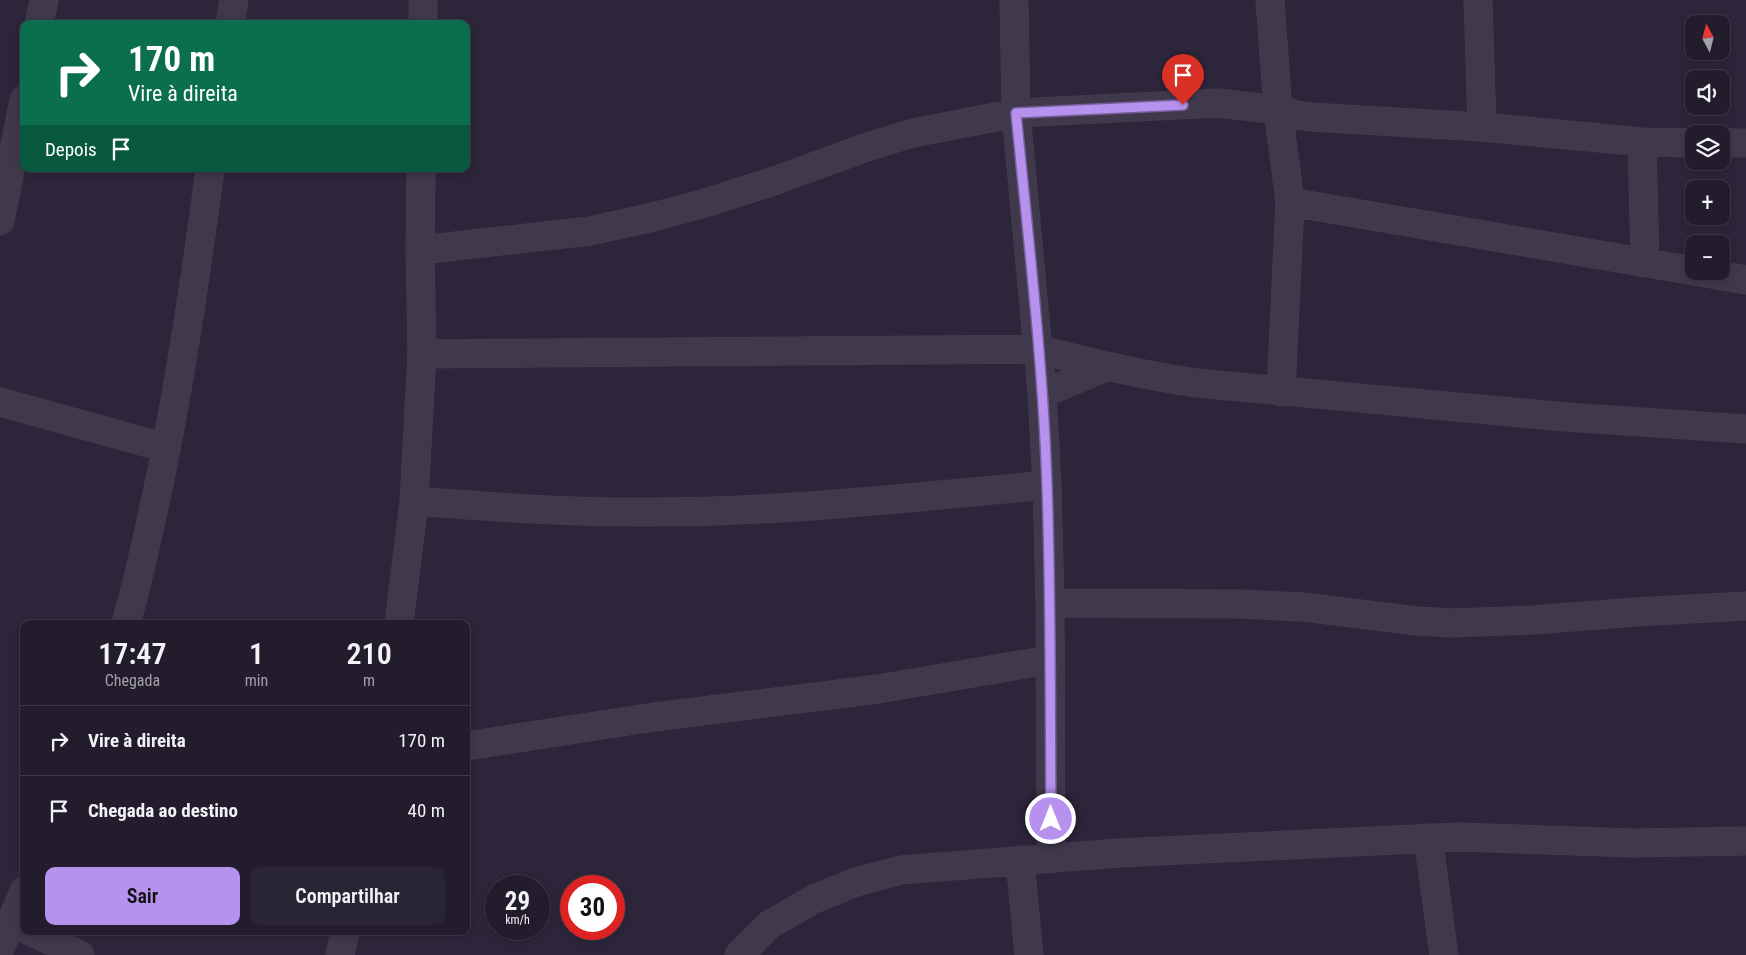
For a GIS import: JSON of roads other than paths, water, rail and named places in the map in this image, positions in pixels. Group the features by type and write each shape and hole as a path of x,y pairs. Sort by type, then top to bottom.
{"street":[{"path":"40,20 44,0"},
{"path":"231,20 234,0"},
{"path":"423,0 423,20"},
{"path":"1014,0 1016,113 1042,394 1047,485 1050,603 1051,858"},
{"path":"1270,0 1278,110 1290,202 1281,392"},
{"path":"1478,0 1482,126"},
{"path":"420,250 590,231 632,222 702,204 913,133 1016,113 1219,103 1278,110 1311,117 1482,126 1642,142 1685,142"},
{"path":"0,221 20,120"},
{"path":"1642,142 1645,263"},
{"path":"1730,143 1746,143"},
{"path":"127,620 143,562 166,448 210,172"},
{"path":"399,620 414,501 422,354 421,172"},
{"path":"1290,202 1685,270"},
{"path":"1730,277 1746,280"},
{"path":"422,354 1038,349 1106,368 1196,383 1566,417 1746,429"},
{"path":"1042,394 1106,368"},
{"path":"0,402 166,448"},
{"path":"414,501 516,508 652,512 783,508 1047,485"},
{"path":"1050,603 1303,606 1417,621 1452,623 1532,620 1746,606"},
{"path":"470,745 654,717 878,689 1050,660"},
{"path":"739,955 769,925 814,899 856,882 901,870 1119,853 1428,838 1458,837 1633,843 1746,841"},
{"path":"1428,838 1444,955"},
{"path":"1020,860 1029,955"},
{"path":"0,949 16,925 20,908"},
{"path":"37,935 80,955"},
{"path":"340,955 344,935"}]}
